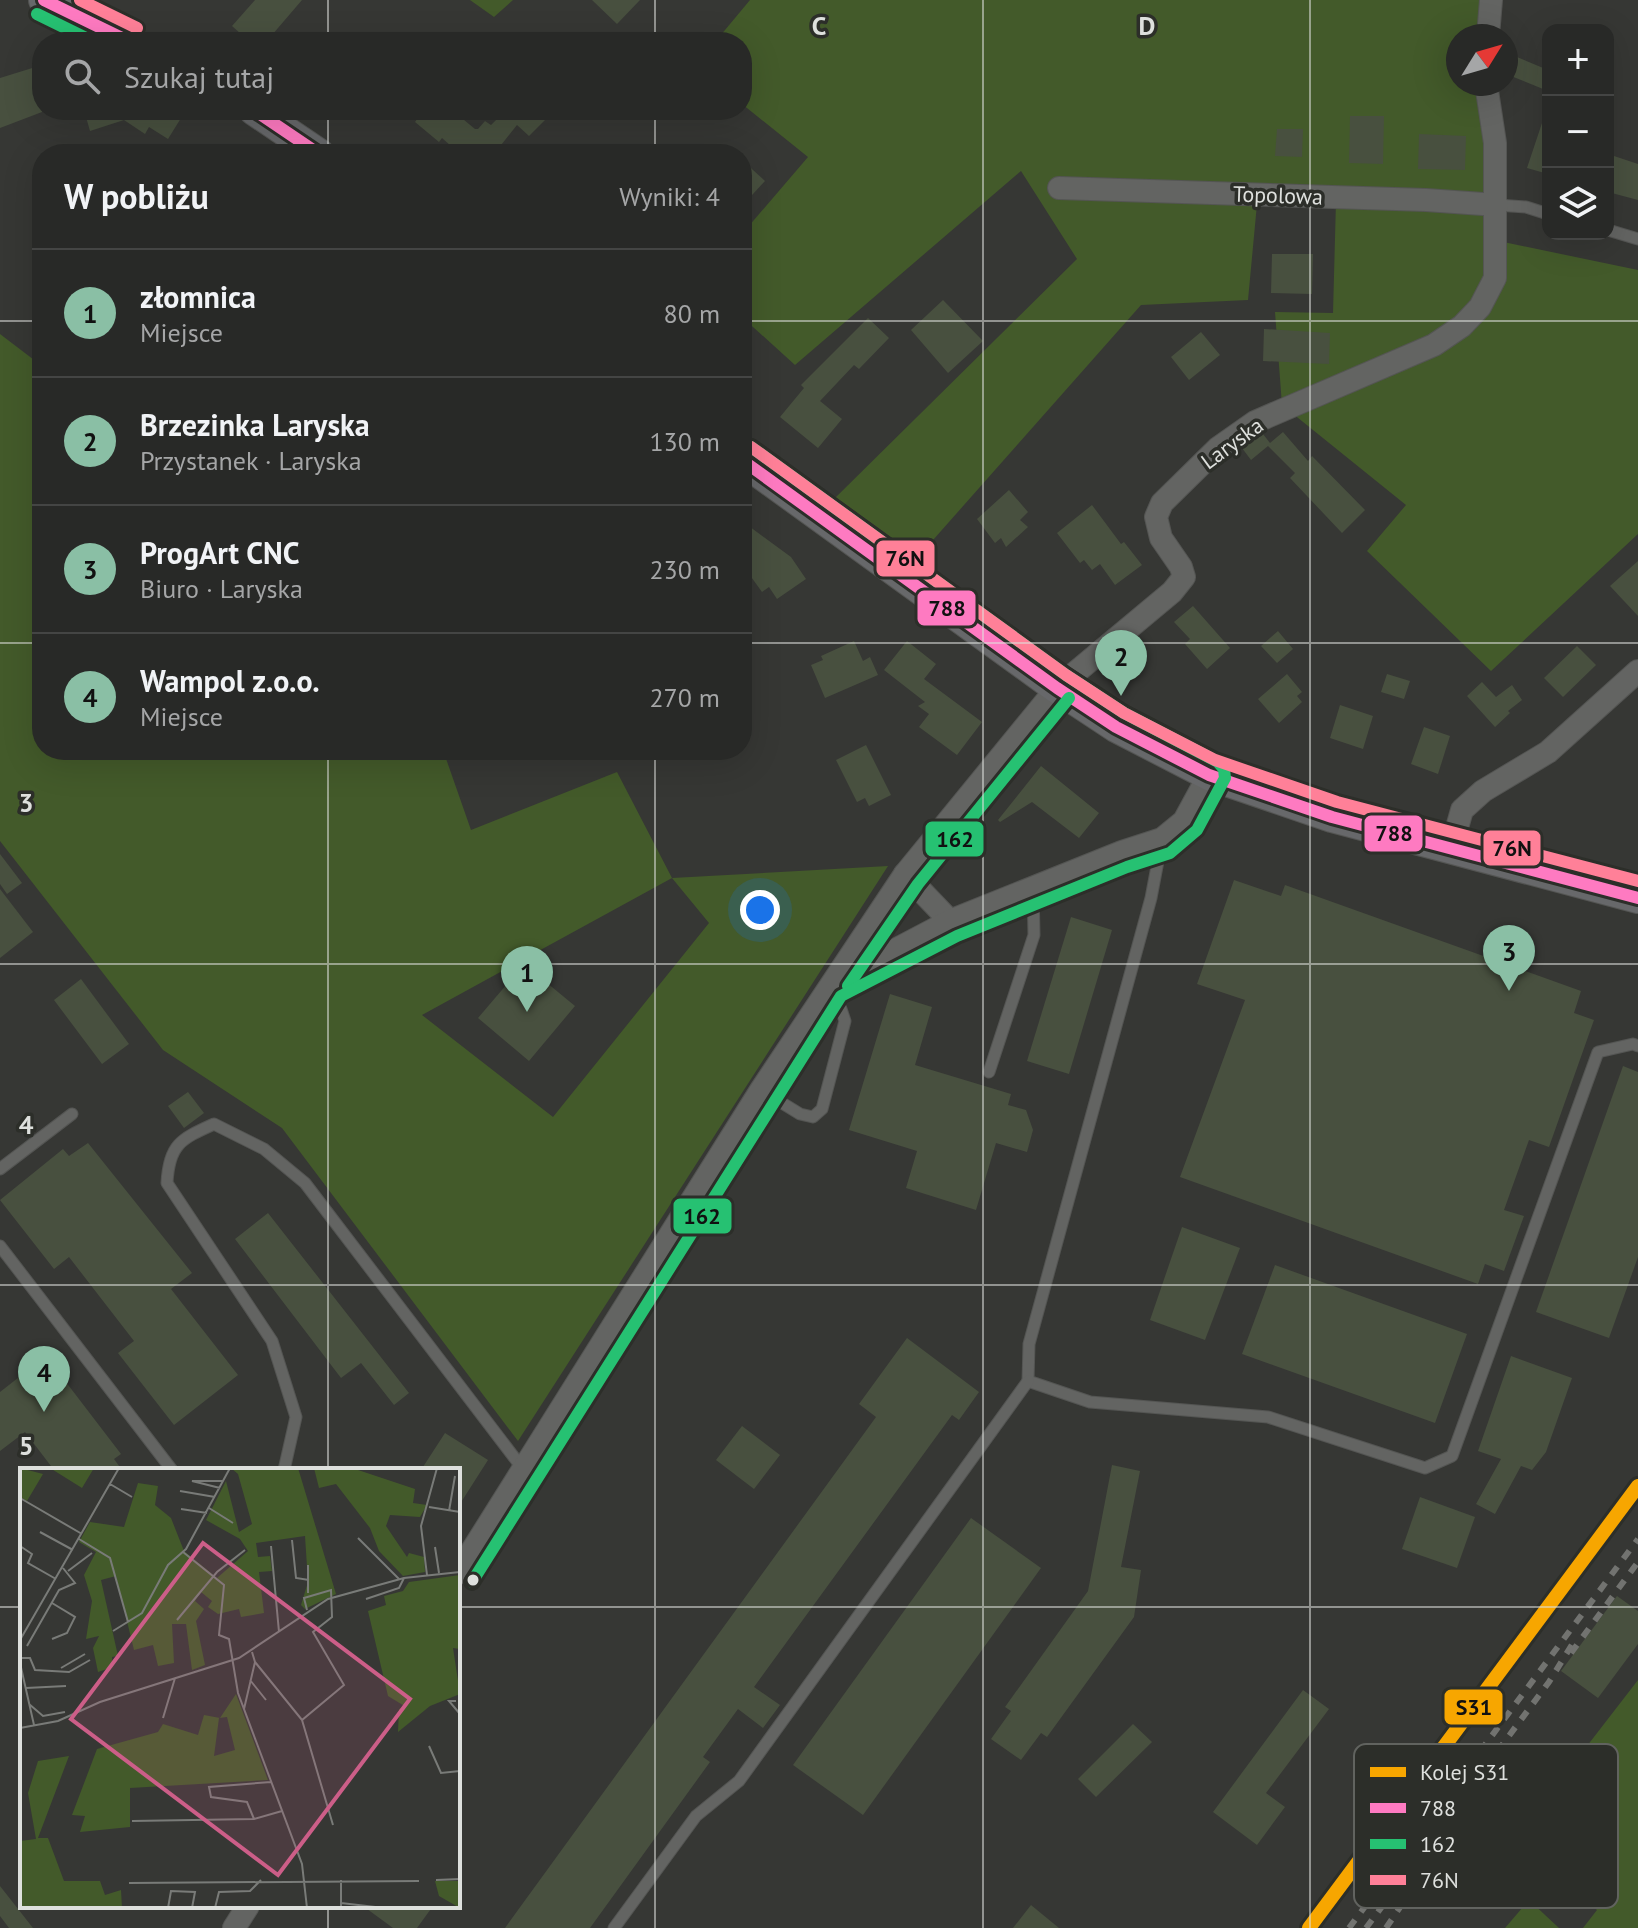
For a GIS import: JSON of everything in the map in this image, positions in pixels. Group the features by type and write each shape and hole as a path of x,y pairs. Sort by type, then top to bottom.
{"street":[{"path":"44,0 110,32"},
{"path":"1489,24 1491,0"},
{"path":"1488,96 1495,143 1497,205"},
{"path":"269,120 304,144"},
{"name":"Topolowa","path":"1059,188 1497,205"},
{"name":"Laryska","path":"1057,688 1172,592 1184,577 1181,567 1161,538 1156,517 1162,503 1218,448 1255,422 1434,345 1462,326 1480,307 1495,278 1497,205"},
{"path":"752,467 1057,688 1116,727 1209,775 1332,817 1638,898"},
{"path":"1451,849 1462,810 1483,791 1548,752 1638,671"},
{"path":"460,1570 761,1090 905,874 1057,688"},
{"path":"828,988 950,921 1162,839 1184,821 1209,775"},
{"path":"905,874 950,921"},
{"path":"234,1928 247,1908"}],"lane":[{"name":"Topolowa","path":"1497,205 1526,207 1542,212"},
{"path":"1614,232 1638,239"},
{"path":"614,1928 696,1816 739,1781 1028,1381 1029,1344 1151,898 1162,839"},
{"path":"989,1072 1034,935 1033,888"},
{"path":"761,1090 800,1114 813,1117 822,1109 845,1021 828,988"},
{"path":"1028,1381 1090,1402 1268,1417 1425,1468 1452,1456 1598,1052 1633,1044 1638,1046"},
{"path":"0,1169 72,1114"},
{"path":"284,1468 296,1417 272,1341 167,1183 168,1160 185,1137 214,1124 264,1149 305,1183 523,1469"},
{"path":"0,1246 170,1468"}],"green space":[{"path":"470,0 513,0 494,17"},
{"path":"750,0 1497,0 1494,24 1446,24 1446,96 1488,96 1489,239 1638,270 1638,534 1491,671 1367,551 1406,505 1282,405 1275,312 1333,313 1336,201 1257,204 1248,300 1141,305 918,557 835,498 1077,259 1021,171 795,365 752,326 752,222 808,157 752,112 752,32 723,32"},
{"path":"0,334 32,358 32,760 446,760 471,830 617,772 672,878 888,866 518,1441 282,1128 163,1050 0,841","holes":["672,878 709,923 553,1117 422,1015"]},
{"path":"1638,1680 1638,1928 1583,1928 1597,1910 1595,1908 1618,1908 1618,1744 1589,1744"},
{"path":"1522,1908 1538,1908 1559,1928 1505,1928"}],"building":[{"path":"255,0 302,0 275,32 239,32 232,26"},
{"path":"592,0 640,0 617,24"},
{"path":"1518,58 1542,68 1542,89 1518,79"},
{"path":"32,68 32,116 0,128 0,78"},
{"path":"1350,116 1384,116 1383,164 1349,163"},
{"path":"87,120 124,120 90,131"},
{"path":"124,120 180,120 168,139 149,127 145,134"},
{"path":"464,120 478,129 485,121 491,125 496,120 545,120 529,136 517,125 502,144 449,144 442,138 439,142 415,122"},
{"path":"1542,123 1542,172 1527,168"},
{"path":"1277,129 1303,129 1302,157 1275,156"},
{"path":"1419,134 1466,136 1465,170 1418,169"},
{"path":"1614,156 1638,164 1638,200 1614,194"},
{"path":"752,169 765,181 752,195"},
{"path":"1272,254 1313,254 1312,294 1271,293"},
{"path":"943,300 983,341 948,373 911,330"},
{"path":"868,318 889,338 859,369 854,365 820,401 842,419 818,448 780,417 804,388 801,385"},
{"path":"1264,329 1330,333 1329,364 1263,361"},
{"path":"1201,332 1220,355 1189,380 1171,357"},
{"path":"1283,432 1308,461 1312,456 1365,510 1342,533 1290,478 1295,473 1268,446 1251,460 1242,448 1263,434 1270,443"},
{"path":"1009,490 1028,512 1020,520 1028,527 1006,547 1001,538 995,543 977,519"},
{"path":"1092,505 1121,544 1124,542 1142,565 1115,585 1100,564 1092,570 1084,560 1080,563 1057,533"},
{"path":"752,528 791,557 806,579 777,599 769,587 762,592 752,578"},
{"path":"1638,561 1638,616 1610,586"},
{"path":"1193,606 1230,648 1207,669 1185,644 1190,639 1174,622"},
{"path":"1278,631 1293,649 1277,663 1261,646"},
{"path":"854,641 863,661 870,657 878,675 825,698 811,665 823,660 821,656"},
{"path":"907,641 936,664 924,679 982,722 957,755 919,727 929,714 918,706 925,702 884,670"},
{"path":"1577,646 1596,665 1563,697 1544,678"},
{"path":"1287,674 1302,692 1297,696 1302,702 1279,723 1258,699"},
{"path":"1387,674 1410,681 1404,699 1381,692"},
{"path":"1482,682 1496,697 1512,685 1522,700 1495,727 1467,696"},
{"path":"1340,705 1373,716 1363,749 1330,738"},
{"path":"1424,727 1450,736 1438,774 1411,764"},
{"path":"866,745 891,795 869,806 865,798 857,802 836,760"},
{"path":"1041,766 1099,813 1079,838 1032,802 1000,822 998,820"},
{"path":"0,854 22,883 7,894 0,884"},
{"path":"1234,880 1281,896 1285,885 1581,991 1574,1013 1594,1020 1549,1147 1529,1140 1504,1210 1524,1216 1504,1271 1485,1264 1478,1284 1180,1177 1245,1000 1197,984"},
{"path":"0,889 33,932 0,958"},
{"path":"1071,917 1112,930 1069,1074 1027,1061"},
{"path":"524,964 575,1006 529,1061 478,1018"},
{"path":"81,979 129,1044 102,1064 54,1000"},
{"path":"890,994 932,1007 915,1065 1011,1094 1008,1105 1026,1110 1033,1130 1027,1152 996,1143 976,1210 906,1188 917,1151 849,1130"},
{"path":"1623,1066 1638,1072 1638,1257 1609,1338 1536,1312"},
{"path":"188,1092 204,1113 184,1128 168,1106"},
{"path":"88,1143 192,1273 171,1289 238,1375 174,1425 118,1353 134,1341 69,1257 54,1269 0,1200 63,1149 69,1156"},
{"path":"268,1213 409,1393 394,1405 361,1363 341,1378 235,1239"},
{"path":"1182,1227 1240,1248 1205,1340 1150,1320"},
{"path":"1275,1265 1467,1334 1435,1423 1242,1354"},
{"path":"907,1338 979,1392 959,1420 952,1415 754,1687 780,1705 763,1728 738,1709 703,1757 710,1762 590,1928 505,1928 876,1417 859,1404"},
{"path":"46,1356 121,1454 114,1459 121,1468 52,1468 25,1432 0,1451 0,1392"},
{"path":"1511,1356 1572,1378 1546,1452 1532,1470 1521,1466 1495,1514 1476,1504 1501,1459 1478,1451"},
{"path":"742,1426 780,1455 754,1489 716,1460"},
{"path":"445,1433 488,1460 460,1504 460,1468 422,1468"},
{"path":"1112,1465 1140,1471 1121,1567 1141,1570 1134,1617 1047,1737 1041,1733 1021,1760 991,1739 1011,1711 1005,1707 1088,1591"},
{"path":"1420,1497 1475,1517 1457,1568 1402,1549"},
{"path":"971,1518 1041,1568 863,1815 793,1765"},
{"path":"1617,1596 1638,1611 1638,1644 1598,1698 1561,1671"},
{"path":"1303,1690 1329,1709 1266,1793 1285,1807 1257,1845 1213,1812"},
{"path":"1133,1724 1152,1742 1096,1797 1078,1779"},
{"path":"0,1886 33,1928 9,1928 0,1916"},
{"path":"1031,1905 1059,1928 1013,1928"},
{"path":"366,1908 432,1908 417,1928 393,1928"}],"railway":[{"path":"1486,1744 1638,1539"},
{"path":"1571,1653 1638,1562"},
{"path":"1503,1744 1549,1682 1573,1643"},
{"path":"1349,1928 1364,1908"},
{"path":"1366,1928 1381,1908"},
{"path":"1386,1928 1400,1908"}],"rail line":[{"name":"S31","path":"1446,1744 1638,1486"},
{"name":"S31","path":"1309,1928 1354,1868"}],"transit line":[{"name":"788","path":"44,0 110,32"},
{"name":"76N","path":"80,0 137,28"},
{"name":"162","path":"37,14 74,32"},
{"name":"788","path":"269,120 304,144"},
{"name":"162","path":"472,1582 841,996 957,936 1127,867 1170,853 1197,830 1225,778 1224,769 1218,762 1124,713 1066,675 752,448"},
{"name":"76N","path":"752,448 1066,675 1124,713 1215,760 1337,802 1638,881"},
{"name":"788","path":"752,467 1057,688 1116,727 1209,775 1332,817 1638,898"},
{"name":"162","path":"848,986 918,884 1069,698"}],"place":[{"name":"Brzezinka Laryska","path":"1121,696"},
{"name":"ProgArt CNC","path":"1509,991"},
{"name":"złomnica","path":"527,1012"},
{"name":"Wampol z.o.o.","path":"44,1412"}]}
